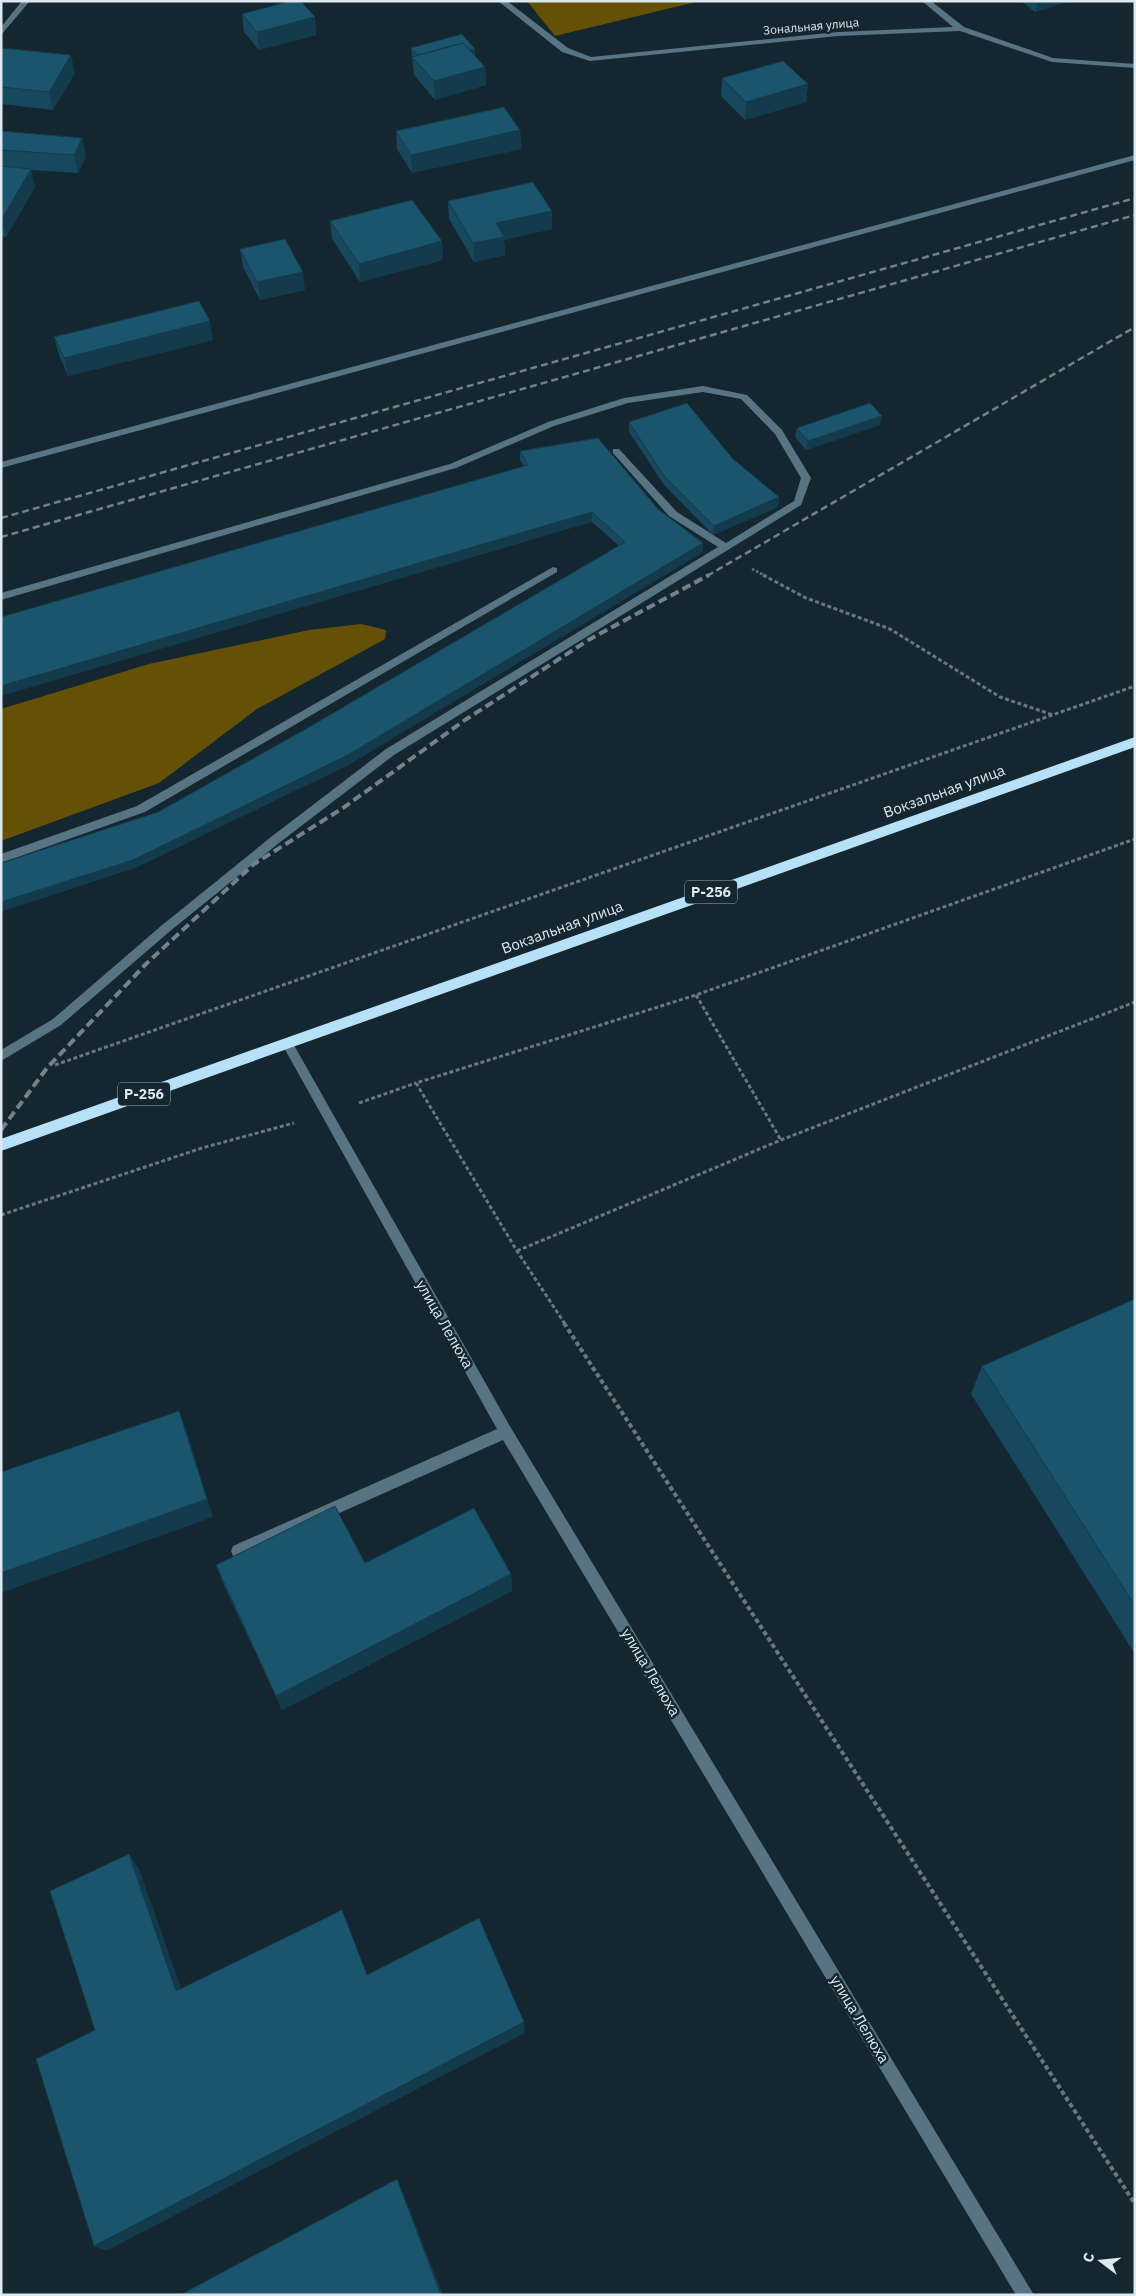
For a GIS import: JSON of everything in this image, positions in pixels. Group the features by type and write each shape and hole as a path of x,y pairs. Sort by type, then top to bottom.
{"highway":[{"name":"Вокзальная улица","path":"1,1145 1135,742"}],"street":[{"path":"1,33 26,1"},
{"name":"Зональная улица","path":"502,1 565,50 590,59 838,34 961,29 1052,60 1135,66"},
{"path":"926,1 961,29"},
{"path":"1,464 1135,158"},
{"path":"1,597 453,466 551,424 627,400 703,389 744,397 779,432 806,478 798,504 390,752 274,840 165,929 57,1022 1,1056"},
{"path":"616,451 673,514 725,547"},
{"path":"1,859 142,809 553,570"},
{"name":"улица Лелюха","path":"287,1043 506,1432 1026,2295"},
{"path":"238,1551 506,1432"}],"path":[{"path":"750,568 806,598 890,629 1000,698 1053,715"},
{"path":"47,1068 1135,686"},
{"path":"1,1216 202,1148 326,1114 416,1083 696,995 1135,839"},
{"path":"696,995 781,1140"},
{"path":"518,1251 781,1140 1135,1002"},
{"path":"416,1083 518,1251 1135,2204"}],"shaded area":[{"path":"527,1 700,1 555,36"},
{"path":"361,624 386,630 385,639 257,709 159,783 1,841 1,709 149,664 309,630"}],"building":[{"path":"290,1 301,1 315,17 257,32 242,14"},
{"path":"462,34 475,49 470,50 463,43 418,55 411,48"},
{"path":"463,43 485,67 434,81 412,57"},
{"path":"2,48 71,55 49,92 1,87"},
{"path":"783,61 808,84 746,102 722,78"},
{"path":"504,107 520,130 411,155 396,131"},
{"path":"1,131 82,138 74,155 1,150"},
{"path":"1,166 31,169 2,219 1,219"},
{"path":"533,182 552,211 496,223 504,237 473,243 448,201"},
{"path":"412,200 442,241 359,264 330,221"},
{"path":"285,239 303,272 257,282 240,249"},
{"path":"199,301 210,321 64,358 54,337"},
{"path":"687,403 733,459 779,497 714,526 664,476 629,422"},
{"path":"870,403 882,416 808,441 797,428"},
{"path":"598,438 658,509 703,543 346,756 133,860 1,902 1,863 158,812 311,726 625,542 592,512 1,686 1,617 528,465 520,451"},
{"path":"1135,1299 1135,1606 982,1366"},
{"path":"179,1411 207,1499 1,1573 1,1472"},
{"path":"335,1506 365,1563 474,1508 511,1574 276,1696 216,1565"},
{"path":"129,1854 176,1991 342,1910 367,1975 479,1918 524,2022 94,2246 36,2059 95,2030 50,1891"},
{"path":"397,2179 441,2295 180,2295"}],"railway":[{"path":"1,518 1135,198"},
{"path":"1,537 1135,215"},
{"path":"707,576 1135,327"},
{"path":"1,1130 47,1068 147,963 254,864 343,808 465,720 590,639 709,575"}]}
